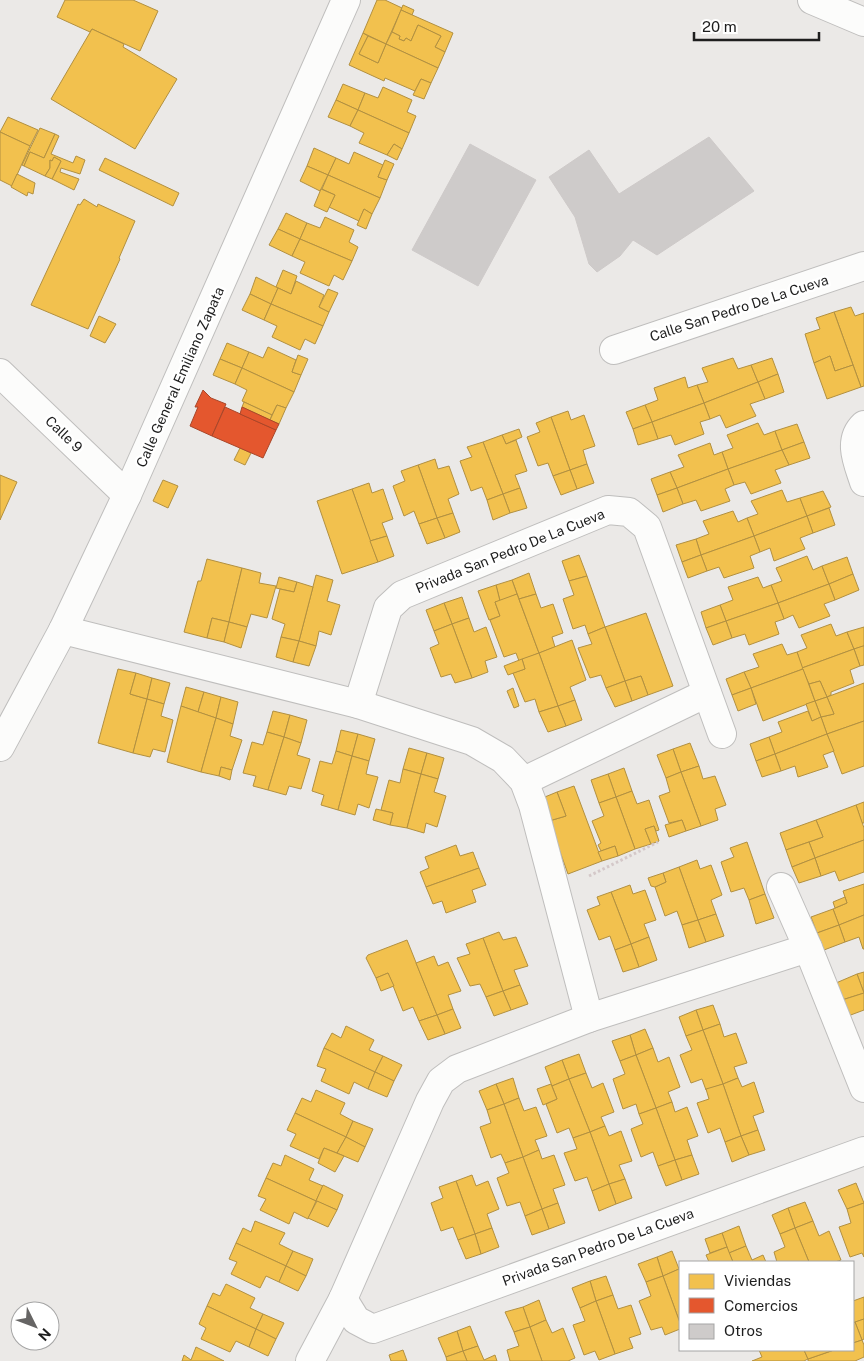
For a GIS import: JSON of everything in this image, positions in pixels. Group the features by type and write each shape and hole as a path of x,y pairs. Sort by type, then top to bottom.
{"street":[{"name":"Calle General Emiliano Zapata","path":"0,747 63,630 127,495 346,0"},
{"path":"812,0 864,22"},
{"name":"Calle San Pedro De La Cueva","path":"614,350 864,266"},
{"name":"Calle 9","path":"0,373 127,495"},
{"path":"864,425 858,430 854,450 864,482"},
{"name":"Privada San Pedro De La Cueva","path":"358,704 388,608 402,594 608,510 628,512 647,527 722,734"},
{"path":"63,630 358,704 472,740 502,759 524,781 533,805 589,1018"},
{"path":"524,781 707,693"},
{"path":"781,887 808,948 864,1088"},
{"path":"310,1361 343,1299 430,1101 441,1081 457,1069 589,1018 808,948"},
{"name":"Privada San Pedro De La Cueva","path":"343,1299 356,1320 373,1329 864,1151"}],"path":[{"path":"556,892 658,842"}],"building: Viviendas":[{"path":"65,0 133,0 158,11 140,51 92,29 90,32 57,17"},
{"path":"377,0 385,0 402,8 386,44 363,33"},
{"path":"403,5 414,10 412,15 401,10"},
{"path":"401,10 453,33 445,52 435,47 441,36 418,25 411,41 406,38 404,41 399,39 400,36 392,32"},
{"path":"418,25 441,36 435,47 445,52 438,68 386,44 392,32 400,36 399,39 404,41 406,38 411,41"},
{"path":"92,29 124,44 123,47 177,79 135,149 51,99"},
{"path":"363,33 368,36 359,54 378,63 386,44 438,68 431,83 421,79 415,91 385,78 384,81 349,65"},
{"path":"368,36 386,44 378,63 359,54"},
{"path":"421,79 431,83 424,99 413,95"},
{"path":"343,84 365,93 358,110 336,100"},
{"path":"383,87 412,100 407,112 416,116 409,133 358,110 365,93 378,98"},
{"path":"336,100 358,110 350,126 328,117"},
{"path":"358,110 409,133 402,149 394,144 387,155 359,143 364,133 350,126"},
{"path":"8,117 38,130 30,146 0,132"},
{"path":"40,128 55,134 44,158 30,152 24,166 22,165"},
{"path":"0,132 30,146 12,186 0,180"},
{"path":"55,134 59,136 51,154 73,163 76,156 85,160 80,174 61,168 60,172 79,179 74,190 52,179 61,161 54,157 52,161 50,160 50,168 45,176 24,166 30,152 44,158"},
{"path":"394,144 402,149 397,160 387,155"},
{"path":"314,148 336,158 328,175 307,166"},
{"path":"354,152 383,165 378,177 387,180 380,198 328,175 336,158 349,164"},
{"path":"54,157 61,161 52,179 45,176 50,168 50,160 52,161"},
{"path":"105,158 179,193 173,206 99,170"},
{"path":"385,160 394,164 387,180 378,177"},
{"path":"307,166 328,175 320,191 300,181"},
{"path":"17,174 35,183 33,194 28,192 27,196 11,187"},
{"path":"328,175 380,198 372,214 364,209 359,221 329,207 335,195 322,189"},
{"path":"321,189 335,195 327,212 314,206"},
{"path":"84,199 97,207 98,204 135,221 88,329 31,305 78,204 80,205"},
{"path":"364,209 372,214 366,229 357,225"},
{"path":"286,213 307,223 300,239 278,229"},
{"path":"325,217 354,230 349,242 358,247 352,261 300,239 307,223 320,228"},
{"path":"278,229 300,239 292,256 269,245"},
{"path":"300,239 352,261 343,280 334,275 329,286 300,273 305,262 292,256"},
{"path":"283,270 297,276 291,294 276,287"},
{"path":"256,277 278,288 271,304 250,294"},
{"path":"296,281 324,295 319,307 329,312 323,326 271,304 278,288 291,294"},
{"path":"328,289 338,293 329,312 319,307"},
{"path":"250,294 271,304 264,320 242,310"},
{"path":"271,304 323,326 315,344 305,339 300,350 272,337 277,326 264,320"},
{"path":"851,307 855,316 864,313 864,386 861,387 834,312"},
{"path":"834,312 853,365 835,371 830,356 814,363 805,334 820,329 816,318"},
{"path":"99,316 116,324 105,343 90,336"},
{"path":"227,343 249,352 242,368 220,359"},
{"path":"268,347 296,360 292,372 301,375 294,392 242,368 249,352 263,358"},
{"path":"298,355 308,359 301,375 292,372"},
{"path":"830,356 835,371 853,365 861,387 827,399 814,363"},
{"path":"733,358 738,369 751,365 758,382 704,403 697,385 708,382 702,368"},
{"path":"772,358 778,374 758,382 751,365"},
{"path":"220,359 242,368 235,384 213,375"},
{"path":"242,368 294,392 286,408 277,405 272,415 242,401 247,390 235,384"},
{"path":"778,374 784,392 765,399 758,382"},
{"path":"685,377 688,388 697,385 704,403 652,422 645,405 658,400 654,388"},
{"path":"758,382 765,399 750,404 756,416 726,428 720,415 710,419 704,403"},
{"path":"244,402 272,415 270,420 242,407"},
{"path":"704,403 710,419 700,422 704,434 675,445 671,435 658,439 652,422"},
{"path":"277,405 286,408 279,424 270,420"},
{"path":"645,405 652,422 633,429 626,412"},
{"path":"568,411 571,420 584,415 595,446 583,450 587,464 570,470 551,417"},
{"path":"551,417 570,470 553,476 548,463 538,466 527,437 540,432 536,423"},
{"path":"652,422 658,439 638,445 633,429"},
{"path":"758,423 764,435 775,431 782,450 728,469 722,452 733,448 727,435"},
{"path":"797,424 804,442 782,450 775,431"},
{"path":"519,429 522,437 506,444 502,435"},
{"path":"502,435 506,444 516,440 527,471 515,475 520,488 503,494 483,442"},
{"path":"483,442 503,494 487,500 482,487 471,491 460,461 472,457 467,447"},
{"path":"804,442 810,458 789,465 782,450"},
{"path":"710,443 714,455 722,452 728,469 677,488 670,472 684,467 678,455"},
{"path":"240,448 251,453 245,465 234,460"},
{"path":"782,450 789,465 775,470 781,483 751,494 745,482 734,485 728,469"},
{"path":"435,459 438,469 449,466 459,494 448,499 453,513 437,518 418,465"},
{"path":"587,464 594,483 577,489 570,470"},
{"path":"418,465 437,518 419,524 414,511 404,516 393,486 405,481 401,471"},
{"path":"728,469 734,485 725,489 730,501 701,511 696,500 683,504 677,488"},
{"path":"570,470 577,489 561,495 553,476"},
{"path":"670,472 677,488 657,495 651,479"},
{"path":"0,475 17,482 0,520"},
{"path":"163,480 178,486 168,508 153,501"},
{"path":"369,483 372,493 383,489 393,519 382,523 387,536 370,541 352,489"},
{"path":"520,488 527,508 510,513 503,494"},
{"path":"677,488 683,504 663,512 657,495"},
{"path":"352,489 378,562 342,574 317,501"},
{"path":"782,490 787,502 800,498 807,516 754,536 747,518 758,514 751,501"},
{"path":"823,491 831,507 807,516 800,498"},
{"path":"503,494 510,513 493,520 487,500"},
{"path":"829,508 835,525 813,533 807,516"},
{"path":"733,511 738,522 747,518 754,536 701,555 696,539 709,534 703,521"},
{"path":"453,513 460,532 445,538 437,518"},
{"path":"807,516 813,533 800,538 805,549 774,561 770,548 760,552 754,536"},
{"path":"437,518 445,538 427,544 419,524"},
{"path":"387,536 394,556 378,562 370,541"},
{"path":"754,536 760,552 750,556 754,568 724,578 719,567 707,571 701,555"},
{"path":"696,539 701,555 682,562 676,545"},
{"path":"579,555 587,576 569,581 562,561"},
{"path":"701,555 707,571 688,578 682,562"},
{"path":"807,556 813,570 822,566 829,584 778,603 771,585 782,581 776,568"},
{"path":"847,557 853,574 829,584 822,566"},
{"path":"207,559 242,568 229,622 212,618 207,638 184,632 198,581 201,581"},
{"path":"242,568 261,573 259,583 276,586 267,618 251,614 247,627 229,622"},
{"path":"529,573 536,594 519,599 512,580"},
{"path":"853,574 859,590 835,600 829,584"},
{"path":"316,575 333,580 327,601 340,605 331,635 319,631 316,646 299,641"},
{"path":"587,576 605,627 588,634 585,625 573,629 563,599 574,595 569,581"},
{"path":"279,577 297,582 294,592 276,588"},
{"path":"758,577 763,588 771,585 778,603 726,621 720,605 733,600 728,587"},
{"path":"512,580 517,594 500,601 496,585"},
{"path":"297,582 313,587 299,641 281,637 285,624 272,619 280,589 294,592"},
{"path":"829,584 835,600 824,604 830,616 799,628 793,615 784,619 778,603"},
{"path":"496,585 500,601 495,602 500,616 489,620 478,591"},
{"path":"517,594 539,653 519,661 516,653 504,657 490,620 500,616 495,602"},
{"path":"536,594 541,608 553,604 563,633 552,637 555,647 539,653 519,599"},
{"path":"462,597 469,618 452,624 444,603"},
{"path":"444,603 452,624 434,631 426,610"},
{"path":"778,603 784,619 775,622 779,634 749,645 745,634 732,638 726,621"},
{"path":"720,605 726,621 706,628 701,612"},
{"path":"646,613 673,686 648,695 641,676 625,681 605,627"},
{"path":"212,618 229,622 224,642 207,638"},
{"path":"469,618 474,632 486,627 497,657 485,661 488,672 472,678 452,624"},
{"path":"726,621 732,638 713,645 706,628"},
{"path":"229,622 247,627 241,648 224,642"},
{"path":"452,624 472,678 455,683 451,674 441,677 430,648 439,644 434,631"},
{"path":"831,624 836,636 847,632 854,649 802,668 797,652 807,648 801,635"},
{"path":"605,627 625,681 606,688 601,675 590,678 578,648 592,644 588,634"},
{"path":"864,627 864,646 854,649 847,632"},
{"path":"281,637 299,641 293,662 276,657"},
{"path":"572,640 586,680 570,687 575,700 558,706 539,653"},
{"path":"299,641 316,646 309,666 293,662"},
{"path":"782,644 787,655 797,652 803,669 751,688 744,672 759,667 753,654"},
{"path":"864,646 864,665 860,666 854,649"},
{"path":"854,649 860,666 850,670 854,683 831,692 831,695 827,697 820,681 809,684 802,668"},
{"path":"539,653 558,706 539,712 535,699 525,702 513,673 525,669 522,659"},
{"path":"522,659 525,669 508,675 504,666"},
{"path":"118,669 136,673 130,694 147,699 133,753 98,743"},
{"path":"803,669 815,701 763,721 751,688"},
{"path":"744,672 751,688 732,695 726,679"},
{"path":"136,673 152,678 147,699 130,694"},
{"path":"641,676 648,695 632,701 625,681"},
{"path":"152,678 170,683 164,704 147,699"},
{"path":"625,681 632,701 615,707 606,688"},
{"path":"820,681 827,697 815,701 809,684"},
{"path":"864,683 864,721 827,734 821,717 834,714 827,697"},
{"path":"186,687 204,692 198,712 181,706"},
{"path":"513,688 519,706 514,708 507,691"},
{"path":"751,688 756,704 738,711 732,695"},
{"path":"204,692 221,697 216,718 198,712"},
{"path":"221,697 238,702 233,724 216,718"},
{"path":"827,697 834,714 821,717 815,701"},
{"path":"147,699 164,704 161,716 173,720 165,752 153,749 150,757 133,753"},
{"path":"575,700 582,720 566,726 558,706"},
{"path":"815,701 821,717 812,721 806,704"},
{"path":"181,706 216,718 201,772 167,762"},
{"path":"558,706 566,726 548,732 539,712"},
{"path":"273,711 290,715 284,737 267,732"},
{"path":"808,711 812,721 821,717 827,734 775,754 769,737 782,732 778,722"},
{"path":"290,715 307,720 301,743 284,737"},
{"path":"216,718 233,724 230,736 242,740 232,770 221,767 219,776 201,772"},
{"path":"864,721 864,766 842,774 827,734"},
{"path":"341,730 358,734 352,756 336,751"},
{"path":"267,732 284,737 268,790 253,786 256,776 243,773 252,742 263,745"},
{"path":"358,734 375,739 369,761 352,756"},
{"path":"827,734 834,751 823,755 828,767 798,777 795,766 781,771 775,754"},
{"path":"284,737 301,743 297,755 310,759 301,789 289,786 286,795 268,790"},
{"path":"769,737 775,754 756,761 750,744"},
{"path":"690,743 699,766 681,772 673,749"},
{"path":"409,748 427,753 421,774 403,769"},
{"path":"673,749 681,772 666,778 657,755"},
{"path":"336,751 352,756 338,810 321,805 324,795 312,791 320,761 332,764"},
{"path":"427,753 444,758 438,779 421,774"},
{"path":"775,754 781,771 762,777 756,761"},
{"path":"352,756 369,761 366,774 378,777 369,808 358,804 355,815 338,810"},
{"path":"699,766 703,779 715,776 726,805 715,809 718,820 701,826 681,772"},
{"path":"221,767 232,770 230,780 219,776"},
{"path":"624,768 632,791 616,797 608,774"},
{"path":"403,769 421,774 407,828 390,825 393,813 381,810 389,780 400,783"},
{"path":"681,772 701,826 686,831 682,820 669,823 659,796 670,792 666,778"},
{"path":"421,774 438,779 434,792 446,796 437,827 426,823 424,833 407,828"},
{"path":"608,774 616,797 599,803 591,780"},
{"path":"574,786 602,861 568,874 549,821 566,816 557,792"},
{"path":"632,791 637,804 649,800 659,830 656,831 654,826 645,829 651,844 635,849 616,797"},
{"path":"557,792 566,816 549,821 540,799"},
{"path":"616,797 635,849 618,856 615,846 601,851 598,845 601,843 592,821 604,816 599,803"},
{"path":"864,802 864,823 862,823 856,805"},
{"path":"856,805 864,828 864,840 815,858 809,842 823,837 816,820"},
{"path":"376,809 393,813 390,825 373,820"},
{"path":"682,820 686,831 669,837 665,825"},
{"path":"816,820 823,837 786,850 780,833"},
{"path":"654,826 659,841 651,844 645,829"},
{"path":"864,840 864,872 839,881 835,871 821,876 815,858"},
{"path":"747,842 765,894 749,900 744,888 731,892 721,862 734,857 730,848"},
{"path":"809,842 815,858 792,867 786,850"},
{"path":"456,845 460,856 473,852 479,868 426,887 420,872 429,868 425,857"},
{"path":"615,846 618,856 602,861 598,852"},
{"path":"815,858 821,876 799,883 792,867"},
{"path":"697,860 700,869 711,865 722,895 711,900 716,914 698,920 679,867"},
{"path":"679,867 698,920 682,925 677,911 665,916 655,887 666,882 663,873"},
{"path":"479,868 486,885 472,890 476,902 446,913 442,901 433,904 426,887"},
{"path":"663,873 666,882 655,887 651,886 648,878"},
{"path":"864,884 864,915 839,925 833,909 847,903 843,891"},
{"path":"630,885 633,894 645,890 656,920 644,924 649,937 631,944 611,892"},
{"path":"611,892 631,944 615,950 610,936 599,940 587,910 600,905 597,897"},
{"path":"765,894 774,918 756,924 749,900"},
{"path":"845,897 847,903 835,908 833,902"},
{"path":"833,909 839,925 817,933 811,917"},
{"path":"716,914 724,936 706,942 698,920"},
{"path":"864,915 863,949 859,937 845,942 839,925"},
{"path":"698,920 706,942 689,948 682,925"},
{"path":"839,925 845,942 824,950 817,933"},
{"path":"499,932 503,940 516,937 528,966 514,970 520,985 503,991 483,938"},
{"path":"649,937 657,960 639,967 631,944"},
{"path":"483,938 503,991 486,997 480,984 470,986 457,958 470,954 466,944"},
{"path":"407,940 437,1015 419,1021 413,1007 403,1011 388,973 376,978 366,958 368,955"},
{"path":"631,944 639,967 623,972 615,950"},
{"path":"434,956 438,966 448,962 461,991 448,995 453,1009 437,1015 416,963"},
{"path":"864,972 864,993 857,974"},
{"path":"388,973 394,986 381,991 376,978"},
{"path":"857,974 864,993 842,1000 836,983"},
{"path":"520,985 528,1004 511,1010 503,991"},
{"path":"503,991 511,1010 494,1016 486,997"},
{"path":"864,993 864,1010 848,1016 842,1000"},
{"path":"713,1005 720,1024 703,1030 696,1010"},
{"path":"453,1009 461,1028 445,1034 437,1015"},
{"path":"696,1010 703,1030 686,1036 679,1017"},
{"path":"437,1015 445,1034 428,1040 419,1021"},
{"path":"720,1024 724,1037 736,1033 747,1063 734,1067 738,1078 723,1084 703,1030"},
{"path":"346,1026 374,1040 369,1050 383,1056 375,1072 324,1048 332,1033 341,1038"},
{"path":"645,1029 653,1048 636,1055 630,1035"},
{"path":"703,1030 723,1084 706,1090 702,1079 691,1083 680,1055 692,1050 686,1036"},
{"path":"630,1035 636,1055 620,1061 612,1041"},
{"path":"324,1048 375,1072 368,1089 354,1082 349,1094 321,1081 326,1069 317,1066"},
{"path":"653,1048 658,1062 669,1057 680,1087 668,1092 672,1102 656,1108 636,1055"},
{"path":"579,1054 586,1073 569,1079 562,1060"},
{"path":"636,1055 656,1108 639,1114 636,1104 623,1109 613,1079 625,1074 620,1061"},
{"path":"383,1056 402,1065 394,1081 375,1072"},
{"path":"562,1060 569,1079 552,1086 545,1067"},
{"path":"375,1072 394,1081 387,1097 368,1089"},
{"path":"586,1073 592,1088 603,1083 614,1112 601,1117 605,1126 590,1132 569,1079"},
{"path":"513,1078 519,1098 504,1104 496,1084"},
{"path":"738,1078 742,1087 754,1082 764,1112 753,1116 758,1130 741,1136 723,1084"},
{"path":"569,1079 590,1132 573,1138 569,1128 557,1133 546,1104 557,1099 552,1086"},
{"path":"496,1084 504,1104 487,1110 479,1091"},
{"path":"551,1084 557,1099 543,1105 537,1089"},
{"path":"723,1084 741,1136 725,1142 720,1128 708,1133 697,1103 709,1099 706,1089"},
{"path":"316,1090 345,1103 340,1114 353,1121 346,1137 295,1113 302,1098 311,1102"},
{"path":"519,1098 524,1111 536,1107 547,1136 535,1140 539,1150 523,1157 504,1104"},
{"path":"672,1102 675,1112 687,1107 698,1136 687,1140 692,1155 675,1160 656,1108"},
{"path":"504,1104 523,1157 505,1163 501,1154 491,1158 480,1127 491,1123 487,1110"},
{"path":"656,1108 675,1160 658,1166 653,1152 641,1157 631,1129 643,1124 639,1114"},
{"path":"295,1113 346,1137 337,1153 324,1148 319,1159 290,1146 296,1134 287,1130"},
{"path":"353,1121 373,1129 365,1147 346,1137"},
{"path":"605,1126 609,1136 621,1131 632,1161 619,1165 625,1179 609,1184 590,1132"},
{"path":"758,1130 765,1150 749,1155 741,1136"},
{"path":"590,1132 609,1184 592,1191 587,1177 575,1181 564,1153 577,1149 573,1138"},
{"path":"741,1136 749,1155 732,1162 725,1142"},
{"path":"346,1137 365,1147 358,1162 337,1153"},
{"path":"324,1148 344,1156 335,1172 318,1163"},
{"path":"539,1150 542,1159 554,1155 565,1185 553,1189 558,1203 542,1209 523,1157"},
{"path":"285,1155 314,1169 309,1180 323,1186 316,1201 266,1178 273,1163 281,1166"},
{"path":"692,1155 699,1174 682,1180 675,1160"},
{"path":"523,1157 542,1209 525,1216 520,1202 507,1206 497,1178 509,1173 505,1163"},
{"path":"675,1160 682,1180 666,1186 658,1166"},
{"path":"472,1175 476,1186 488,1181 499,1209 487,1214 492,1228 475,1234 456,1181"},
{"path":"266,1178 316,1201 308,1219 294,1212 289,1224 260,1210 266,1199 258,1196"},
{"path":"625,1179 632,1198 616,1204 609,1184"},
{"path":"456,1181 475,1234 458,1240 453,1227 441,1231 431,1203 443,1198 439,1187"},
{"path":"856,1183 864,1203 847,1209 838,1190"},
{"path":"609,1184 616,1204 599,1211 592,1191"},
{"path":"323,1185 343,1195 337,1210 316,1201"},
{"path":"317,1201 337,1210 328,1227 308,1218"},
{"path":"805,1202 813,1221 795,1228 788,1208"},
{"path":"558,1203 565,1223 549,1229 542,1209"},
{"path":"864,1203 864,1257 862,1253 850,1257 839,1227 851,1223 847,1209"},
{"path":"788,1208 795,1228 780,1234 772,1215"},
{"path":"542,1209 549,1229 532,1235 525,1216"},
{"path":"255,1221 285,1233 279,1244 293,1251 286,1266 236,1243 243,1228 251,1232"},
{"path":"813,1221 819,1236 829,1231 841,1260 809,1261 795,1228"},
{"path":"739,1226 746,1246 729,1253 722,1233"},
{"path":"492,1228 499,1247 481,1254 475,1234"},
{"path":"795,1228 809,1261 777,1261 774,1252 785,1247 780,1234"},
{"path":"722,1233 727,1247 710,1253 705,1239"},
{"path":"475,1234 481,1254 466,1259 458,1240"},
{"path":"236,1243 286,1266 279,1282 266,1276 260,1288 231,1274 237,1262 229,1259"},
{"path":"746,1246 752,1260 763,1255 766,1261 733,1261 729,1253"},
{"path":"727,1247 733,1261 709,1261 706,1255"},
{"path":"293,1251 313,1259 306,1276 286,1266"},
{"path":"672,1251 679,1269 663,1276 657,1257"},
{"path":"657,1257 663,1276 646,1282 638,1264"},
{"path":"286,1266 306,1276 298,1291 279,1282"},
{"path":"679,1269 679,1320 663,1276"},
{"path":"606,1276 613,1295 596,1301 590,1281"},
{"path":"663,1276 679,1320 679,1329 665,1335 662,1327 651,1330 639,1301 651,1296 646,1282"},
{"path":"590,1281 596,1301 580,1308 572,1288"},
{"path":"226,1284 255,1298 250,1308 263,1314 256,1329 207,1306 213,1293 220,1296"},
{"path":"613,1295 618,1309 631,1305 641,1334 629,1338 633,1348 615,1354 596,1301"},
{"path":"864,1297 864,1319 854,1323 854,1301"},
{"path":"539,1300 546,1320 530,1327 523,1307"},
{"path":"596,1301 615,1354 599,1360 595,1351 584,1355 573,1325 585,1321 580,1308"},
{"path":"207,1306 256,1329 249,1347 236,1341 230,1352 201,1339 206,1328 199,1324"},
{"path":"523,1307 530,1327 514,1332 505,1312"},
{"path":"263,1314 284,1323 276,1339 256,1329"},
{"path":"864,1319 864,1339 862,1340 855,1322"},
{"path":"546,1320 552,1333 563,1328 575,1358 568,1361 542,1361 530,1327"},
{"path":"854,1322 862,1340 854,1343"},
{"path":"470,1326 478,1346 463,1351 457,1331"},
{"path":"530,1327 542,1361 510,1361 507,1350 519,1346 514,1332"},
{"path":"256,1329 276,1339 268,1356 249,1347"},
{"path":"457,1331 463,1351 446,1357 438,1338"},
{"path":"862,1340 864,1357 855,1361 808,1361 808,1359 831,1351 854,1351 854,1343"},
{"path":"478,1346 484,1360 495,1355 497,1361 467,1361 463,1351"},
{"path":"196,1347 224,1361 182,1361 184,1355 191,1360"},
{"path":"403,1350 407,1361 391,1361 389,1355"},
{"path":"463,1351 467,1361 447,1361 446,1357"},
{"path":"759,1351 804,1351 808,1359 804,1361 752,1361 762,1357"},
{"path":"804,1351 831,1351 808,1359"}],"building: Comercios":[{"path":"203,390 211,398 226,404 212,436 190,426 198,407 195,407"},
{"path":"225,407 276,430 263,458 212,436"},
{"path":"242,407 279,424 276,430 240,414"}],"building: Otros":[{"path":"709,137 754,191 657,255 633,240 620,256 597,272 589,264 575,217 549,177 589,150 619,194"},
{"path":"470,144 536,180 478,286 412,250"}]}
